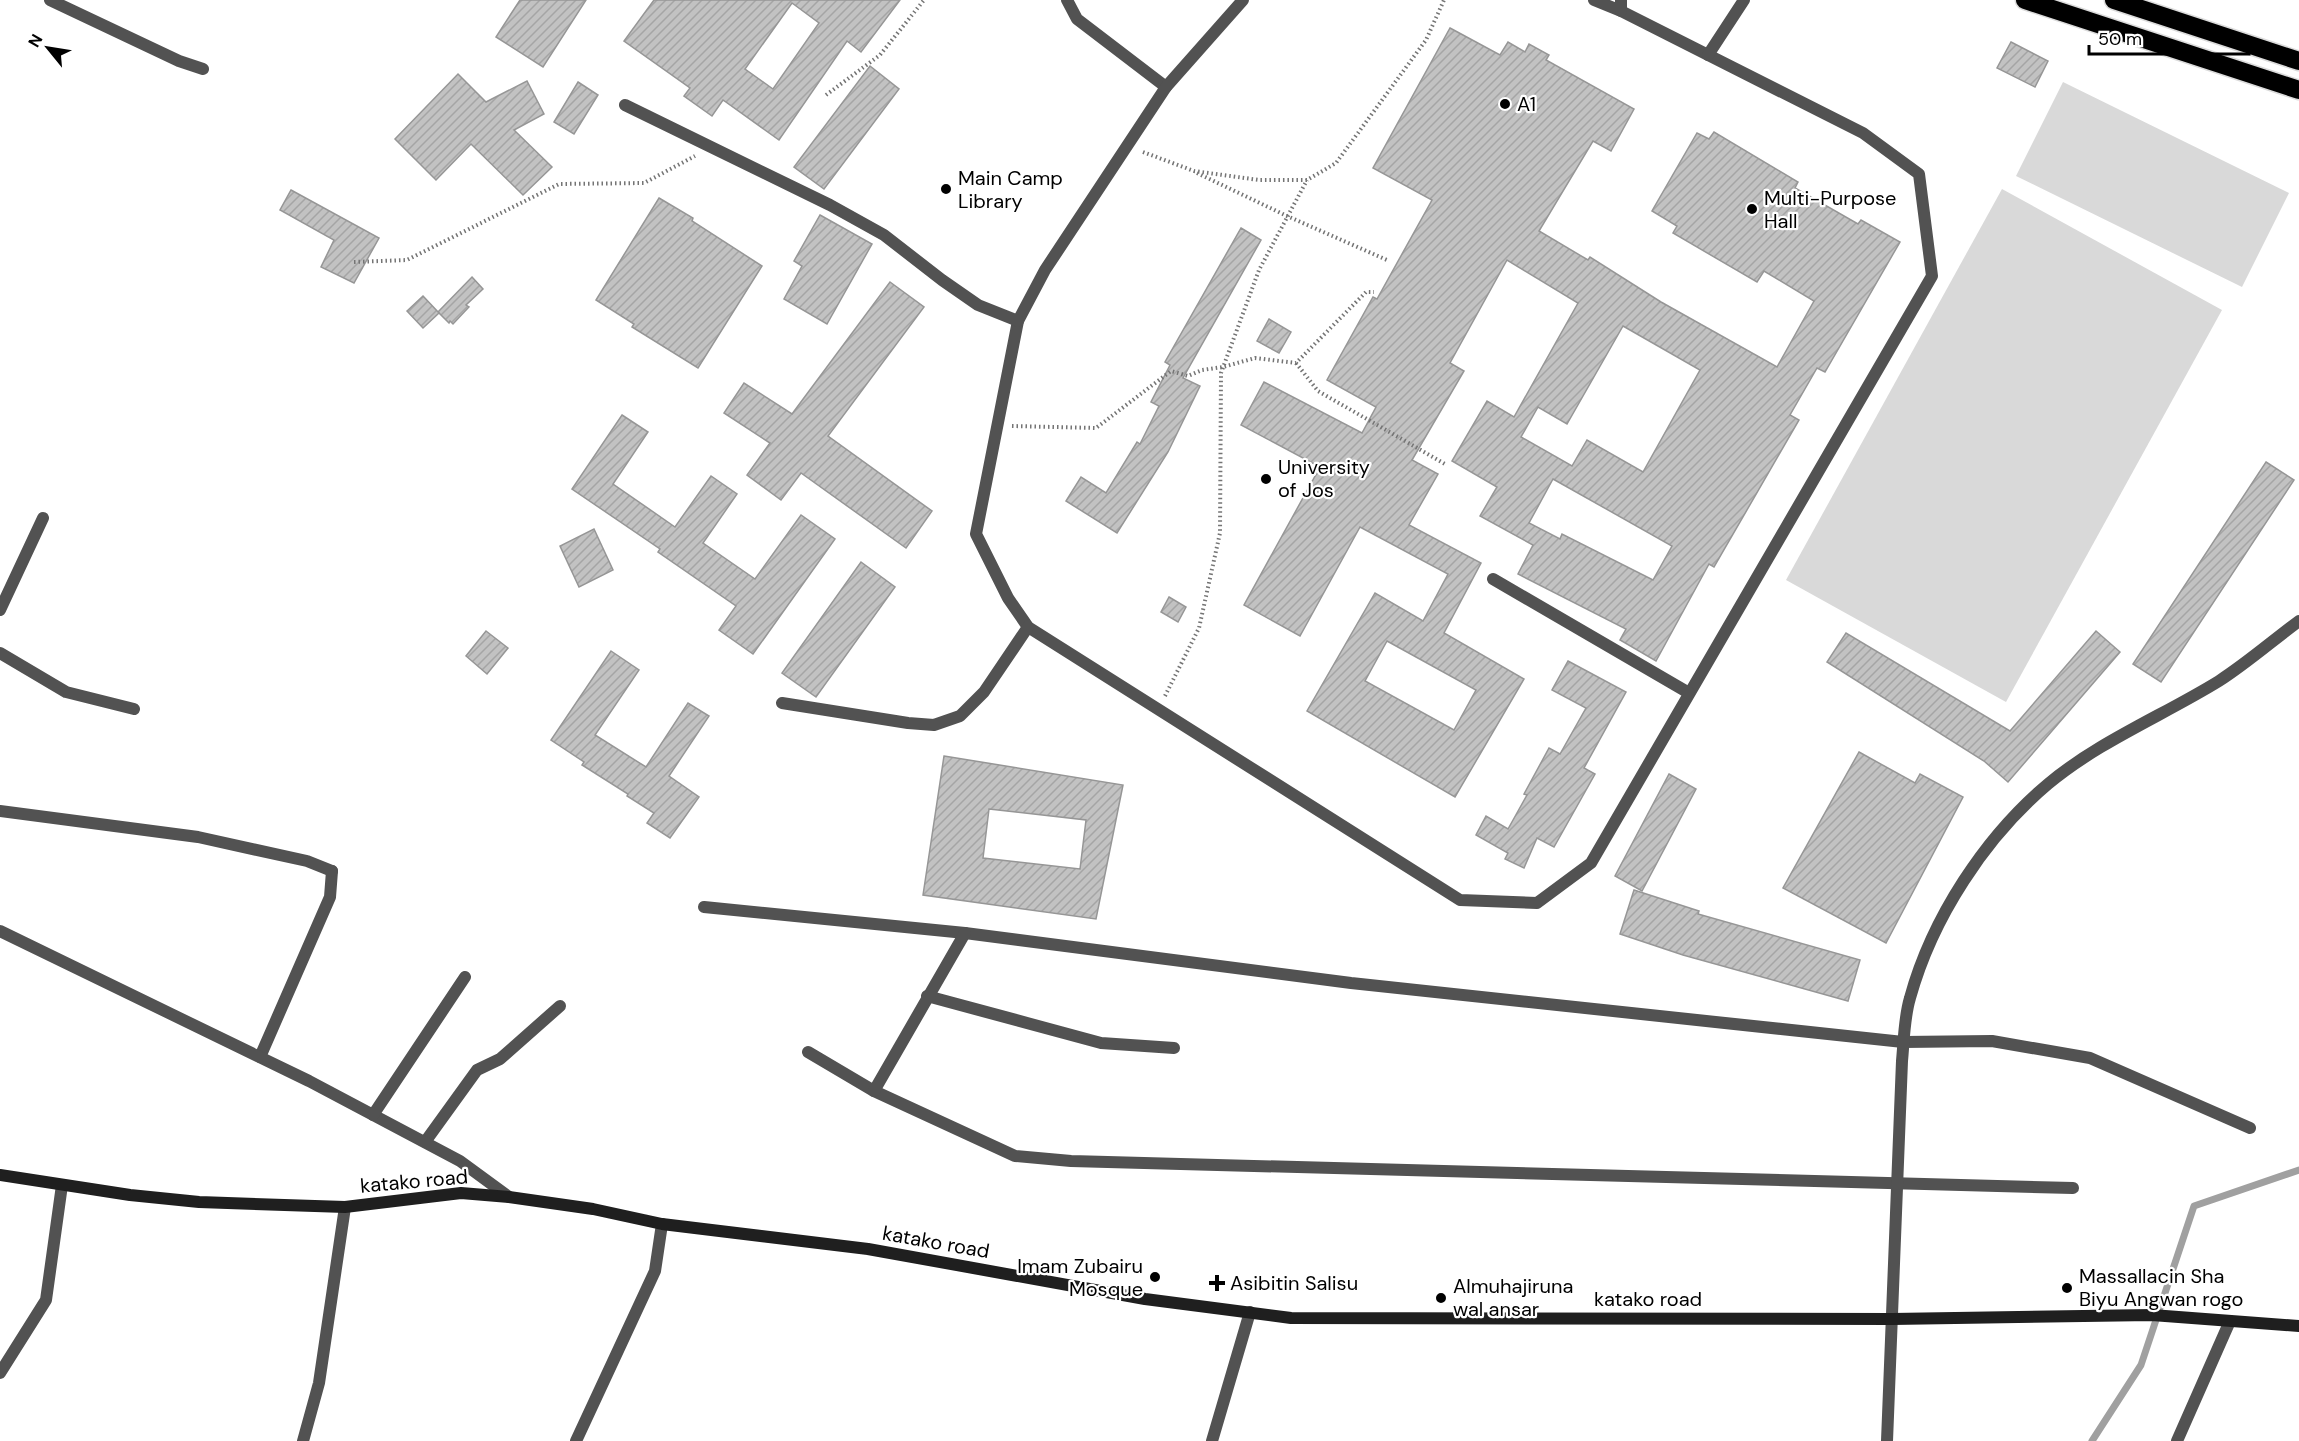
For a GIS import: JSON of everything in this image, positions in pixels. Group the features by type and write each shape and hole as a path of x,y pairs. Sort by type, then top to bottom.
{"highway":[{"path":"2025,0 2299,90"},
{"path":"2114,0 2299,61"}],"street":[{"path":"50,0 179,61 202,69"},
{"path":"1066,0 1077,19 1166,87"},
{"path":"1243,0 1166,87 1045,270 1018,321 976,534 1008,598 1028,627 1460,900 1537,903 1591,863 1932,276 1919,174 1863,133 1708,55 1621,6 1594,0"},
{"path":"1708,55 1744,0"},
{"path":"625,105 830,205 884,234 978,305 1018,321"},
{"path":"0,610 43,518"},
{"path":"1493,579 1689,693"},
{"path":"1887,1441 1904,1042 1910,997 1947,909 1978,859 2007,824 2049,783 2072,766 2220,680 2299,621"},
{"path":"782,703 934,725 960,716 984,692 1028,627"},
{"path":"0,653 66,692 135,709"},
{"path":"0,812 198,837 307,861 332,871 330,897 260,1057"},
{"path":"704,907 965,933 1351,983 1904,1042 1992,1041 2090,1058 2250,1128"},
{"path":"0,931 260,1057 425,1142 460,1161 508,1197"},
{"path":"874,1091 965,933"},
{"path":"373,1115 465,976"},
{"path":"927,996 1101,1043 1174,1048"},
{"path":"425,1142 477,1070 500,1059 560,1006"},
{"path":"808,1052 874,1091 1015,1156 1071,1161 2073,1188"},
{"name":"katako road","path":"0,1175 199,1202 345,1207 461,1194 508,1197 593,1209 662,1224 868,1249 1144,1299 1291,1318 1892,1319 2152,1315 2299,1326"},
{"path":"0,1373 46,1299 62,1185"},
{"path":"303,1441 319,1383 345,1207"},
{"path":"576,1441 655,1271 662,1224"},
{"path":"1212,1441 1250,1312"},
{"path":"2177,1441 2230,1321"}],"path":[{"path":"826,95 880,55 924,0"},
{"path":"1194,171 1259,180 1307,180 1336,163 1426,40 1444,0"},
{"path":"1127,146 1194,171 1287,216 1387,260"},
{"path":"354,262 407,260 559,184 644,183 712,147"},
{"path":"1158,710 1198,628 1220,533 1221,373 1259,270 1307,180"},
{"path":"1296,363 1366,292 1374,292"},
{"path":"996,426 1096,428 1171,371 1188,376 1202,370 1223,367 1255,357 1296,363 1318,391 1445,464"}],"shaded area":[{"path":"2063,82 2289,193 2242,287 2016,176"},
{"path":"2002,189 2222,310 2006,702 1786,580"}],"building":[{"path":"520,0 586,0 543,67 496,37"},
{"path":"654,0 900,0 861,52 847,41 779,140 723,100 712,116 684,96 690,88 624,41","holes":["792,3 819,23 773,89 745,69"]},
{"path":"1450,28 1500,55 1508,42 1525,52 1529,44 1549,55 1546,60 1634,109 1611,151 1593,141 1539,231 1588,260 1590,257 1661,302 1777,367 1814,301 1764,271 1757,282 1673,233 1677,226 1652,211 1697,133 1709,139 1714,132 1798,182 1795,188 1858,224 1861,220 1900,242 1825,372 1817,368 1790,415 1799,420 1714,567 1709,564 1656,661 1620,640 1626,629 1518,574 1533,545 1480,516 1497,487 1452,461 1487,401 1514,417 1578,303 1507,260 1450,363 1464,371 1412,460 1438,474 1409,525 1481,563 1444,633 1524,679 1455,797 1307,711 1375,593 1423,621 1448,574 1360,527 1300,636 1244,605 1320,467 1241,425 1264,382 1362,433 1376,407 1327,380 1373,297 1377,299 1432,200 1373,168","holes":["1623,326 1700,370 1643,472 1587,440 1572,466 1521,437 1538,407 1567,424","1553,479 1672,546 1653,580 1562,534 1560,539 1529,523","1387,641 1476,690 1454,730 1365,681"]},
{"path":"2011,42 2048,61 2035,87 1997,68"},
{"path":"870,66 899,89 824,189 794,167"},
{"path":"458,74 486,102 527,81 544,114 514,130 552,167 523,195 471,144 436,180 395,139"},
{"path":"578,82 598,95 574,134 554,122"},
{"path":"291,190 379,238 354,283 321,267 334,240 280,210"},
{"path":"659,198 693,218 692,221 762,266 698,368 632,327 634,324 596,300"},
{"path":"820,215 872,244 827,324 784,299 802,266 794,261"},
{"path":"1241,228 1261,240 1183,378 1200,386 1168,452 1117,533 1066,501 1081,477 1106,493 1137,442 1140,444 1159,406 1151,402 1170,365 1165,362"},
{"path":"472,277 483,289 466,305 469,307 453,324 450,321 449,323 438,312"},
{"path":"890,282 924,307 828,436 932,511 906,548 801,473 781,500 747,475 770,443 724,413 744,383 792,414"},
{"path":"423,296 439,313 423,328 407,311"},
{"path":"1269,319 1291,332 1279,353 1257,341"},
{"path":"622,415 648,432 613,484 675,527 711,476 737,494 703,543 755,579 801,515 835,539 753,654 719,630 736,606 658,552 660,549 572,489"},
{"path":"2266,462 2294,480 2161,682 2133,664"},
{"path":"594,529 613,570 579,587 560,546"},
{"path":"861,562 895,587 816,697 782,673"},
{"path":"1169,597 1186,607 1178,622 1161,612"},
{"path":"486,631 508,648 487,674 466,656"},
{"path":"2096,631 2120,652 2008,782 1984,761 1827,662 1846,633 2010,731"},
{"path":"611,651 639,670 595,735 646,767 688,703 709,716 669,776 699,797 670,838 647,823 654,813 582,765 584,762 551,740"},
{"path":"1568,661 1626,692 1584,768 1595,774 1554,847 1537,838 1524,868 1505,859 1508,853 1476,835 1486,816 1508,829 1549,748 1560,754 1586,708 1552,690"},
{"path":"1859,752 1915,783 1920,774 1963,797 1886,943 1783,888"},
{"path":"944,756 1123,785 1096,919 923,895","holes":["989,809 1086,820 1080,869 983,858"]},
{"path":"1669,774 1696,789 1642,891 1615,876"},
{"path":"1634,890 1699,911 1698,914 1860,960 1848,1001 1683,955 1620,934"}],"waterway":[{"path":"2092,1441 2141,1365 2194,1206 2299,1170"}],"place":[{"name":"A1","path":"1505,104"},
{"name":"Main Camp Library","path":"946,189"},
{"name":"Multi-Purpose Hall","path":"1752,209"},
{"name":"University of Jos","path":"1266,479"},
{"name":"Imam Zubairu Mosque","path":"1155,1277"},
{"name":"Asibitin Salisu","path":"1217,1283"},
{"name":"Massallacin Sha Biyu Angwan rogo","path":"2067,1288"},
{"name":"Almuhajiruna wal ansar","path":"1441,1298"}]}
